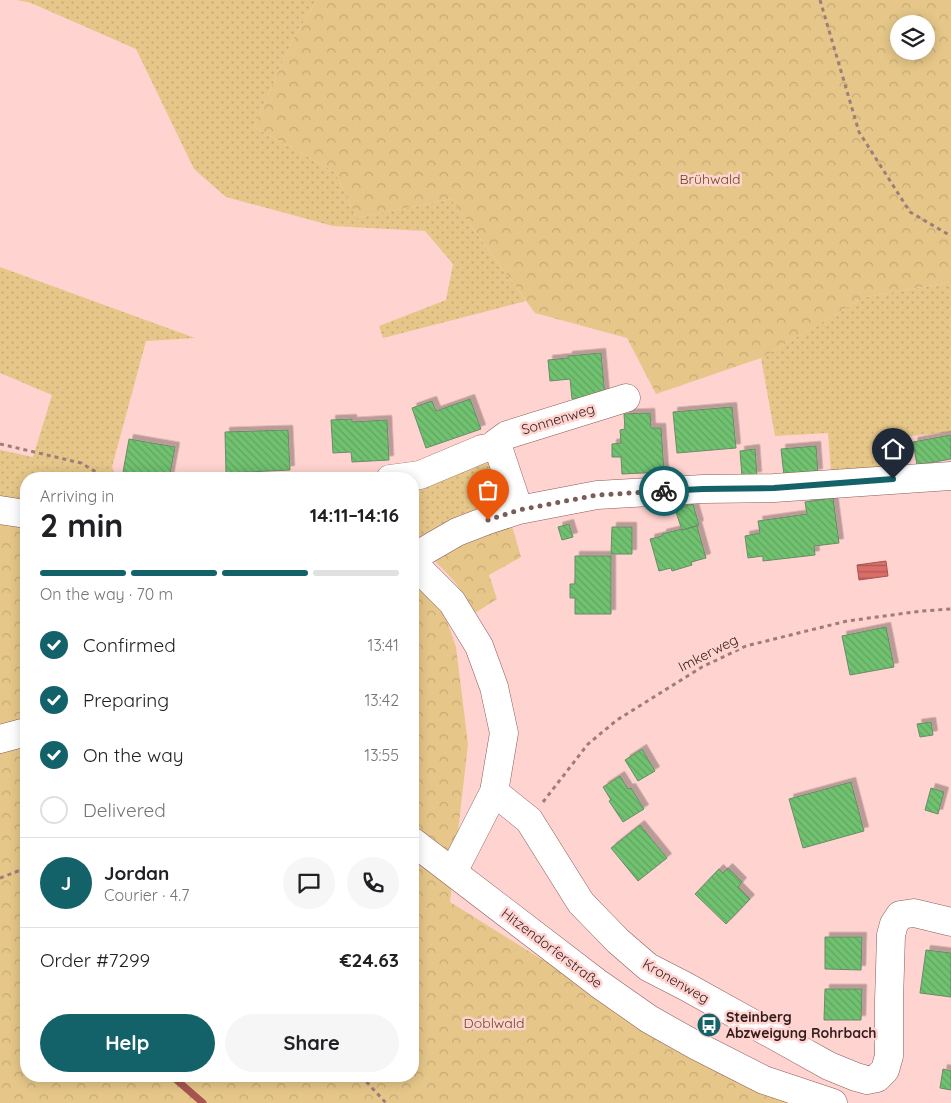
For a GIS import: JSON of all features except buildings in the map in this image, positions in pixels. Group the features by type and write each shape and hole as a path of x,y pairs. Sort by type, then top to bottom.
{"main road":[{"name":"Sonnenweg","path":"419,475 493,447 507,435 626,398"},
{"path":"493,447 500,453 519,510"},
{"path":"419,554 457,532 488,520 519,510 597,495 703,489 774,488 951,476"},
{"path":"0,510 20,513"},
{"path":"419,569 452,602 479,646 494,686 504,733 494,792 453,872"},
{"path":"0,739 20,734"},
{"name":"Kronenweg","path":"494,792 529,820 582,904 618,941 648,967 829,1066 862,1079 877,1078 885,1070 889,1056 891,935 894,924 900,915 914,913 951,922"},
{"name":"Hitzendorferstraße","path":"419,846 599,984 649,1019 764,1080 832,1103"}],"path":[{"path":"820,0 859,132 910,212 951,236"},
{"path":"0,444 81,463 96,472"},
{"name":"Imkerweg","path":"529,820 588,744 617,720 702,667 746,646 847,621 951,609"},
{"path":"0,878 20,870"},
{"path":"367,1082 386,1103"}],"green space":[{"path":"17,0 317,0 292,41 254,127 335,172 357,218 451,199 526,301 383,338 379,326 446,300 453,264 425,231 333,226 226,197 194,169 136,49 31,3"},
{"name":"Brühwald","path":"317,0 951,0 951,282 865,297 761,358 656,394 627,338 535,313 451,199 357,218 335,172 254,127 292,41"},
{"path":"0,267 195,338 146,341 112,467 114,472 20,472 20,505 0,501 0,450 33,457 52,395 0,373"},
{"path":"951,282 951,432 902,437 904,465 831,471 828,433 775,436 761,358 865,297"},
{"path":"481,458 495,464 506,504 459,518 419,539 419,484"},
{"name":"Doblwald","path":"0,515 20,518 20,1082 419,1082 419,584 442,607 456,647 468,744 450,902 708,1063 796,1103 0,1103"},
{"path":"510,519 521,557 489,575 497,599 475,613 455,582 435,561 436,550"}],"shaded area":[{"path":"886,561 888,576 859,580 857,565"}],"waterway":[{"path":"179,1082 203,1103"}],"way so far":[{"path":"488,520 519,510 597,495 664,491"}],"place":[{"name":"Steinberg Abzweigung Rohrbach","path":"709,1025"}],"route":[{"path":"664,491 774,488 893,479"}]}
